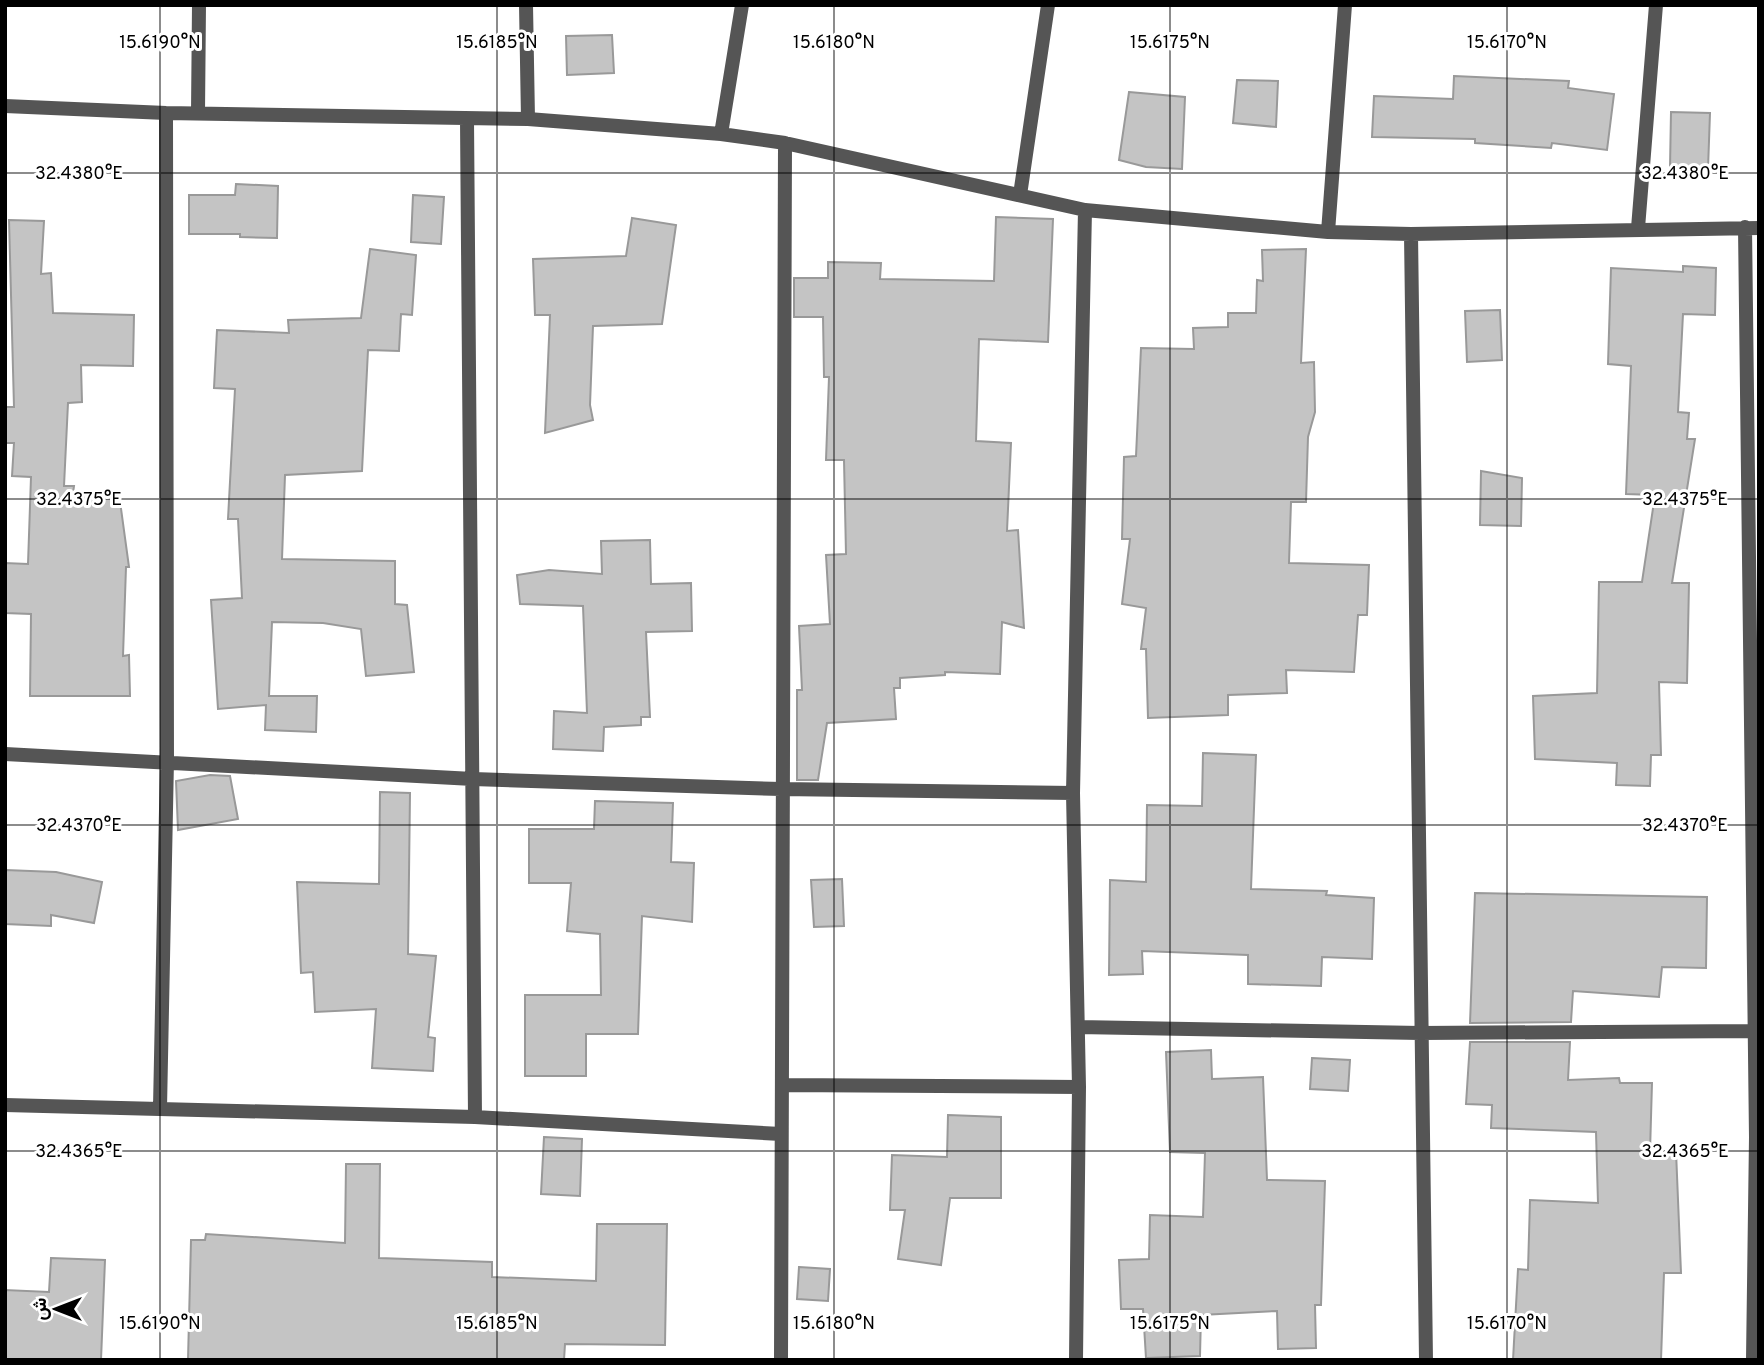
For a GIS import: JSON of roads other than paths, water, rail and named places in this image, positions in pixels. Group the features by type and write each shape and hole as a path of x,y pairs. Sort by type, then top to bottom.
{"street":[{"path":"198,112 199,5"},
{"path":"526,5 528,119"},
{"path":"721,134 742,5"},
{"path":"1020,195 1048,5"},
{"path":"1328,232 1345,5"},
{"path":"1638,228 1656,5"},
{"path":"5,106 166,113 528,119 721,134 785,143 1085,210 1328,232 1411,234 1752,228 1754,1031 1757,1137 1752,1360"},
{"path":"160,1108 167,760 166,113"},
{"path":"467,120 475,1117"},
{"path":"781,1360 785,143"},
{"path":"1076,1360 1079,1087 1073,793 1085,210"},
{"path":"1411,234 1426,1360"},
{"path":"5,754 167,760 473,779 781,789 1073,793"},
{"path":"1078,1027 1420,1032 1754,1031"},
{"path":"783,1085 1079,1087"},
{"path":"5,1105 475,1117 781,1134"}]}
